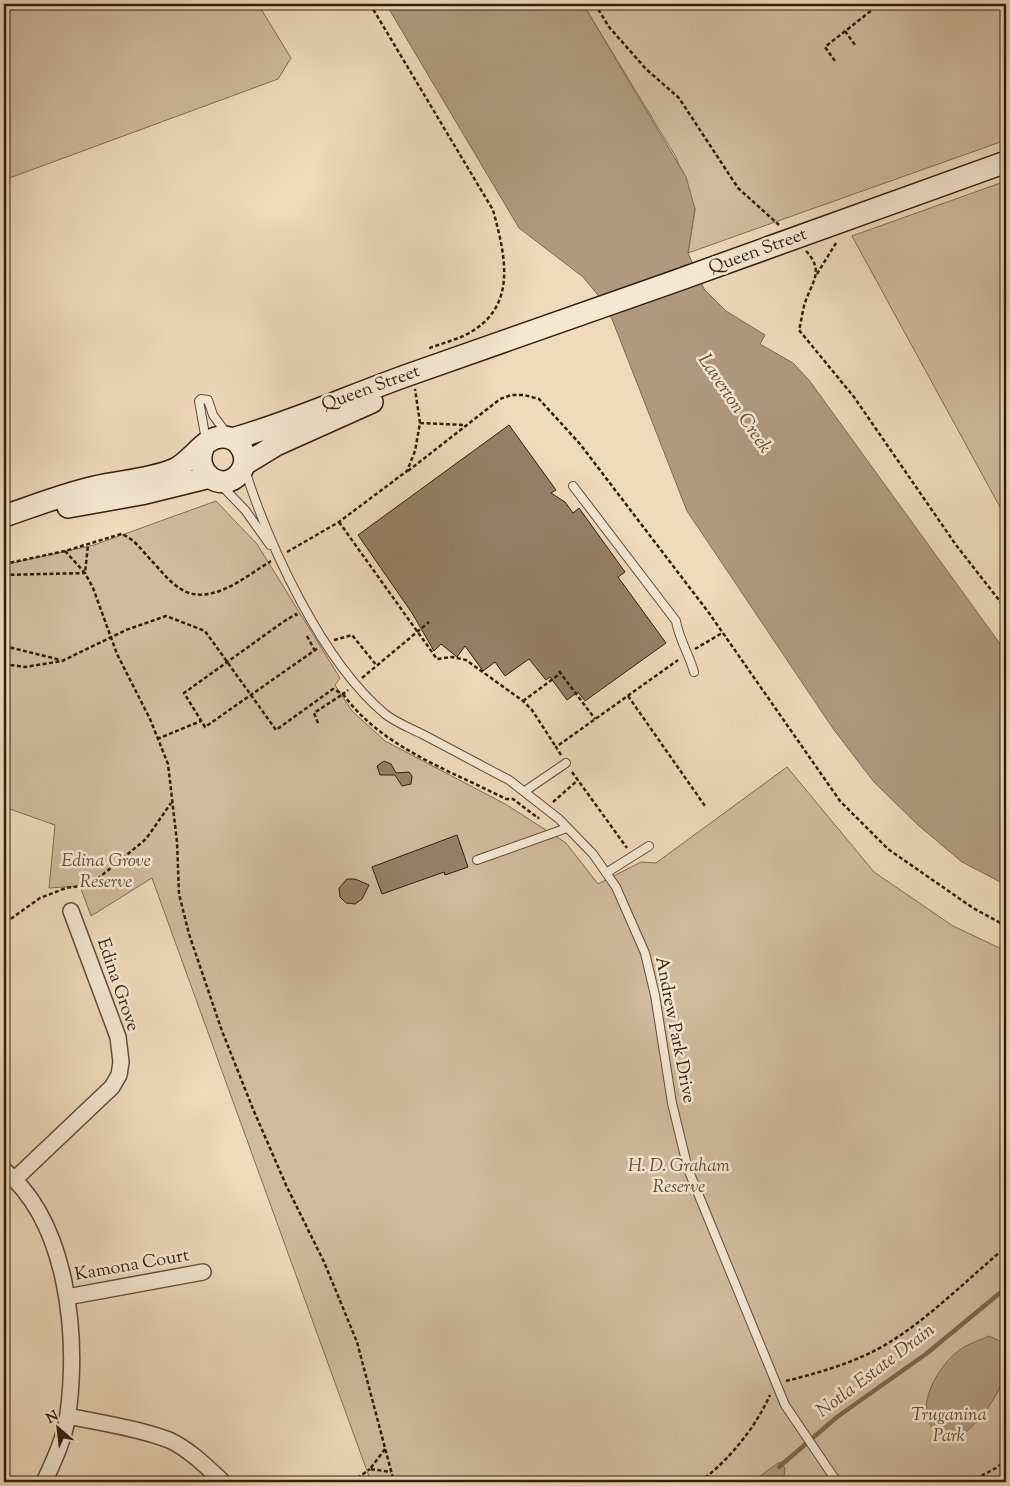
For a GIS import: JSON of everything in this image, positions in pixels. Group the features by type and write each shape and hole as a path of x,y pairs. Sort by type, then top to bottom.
{"main road":[{"name":"Queen Street","path":"231,438 268,429 402,378 551,327 1006,162"},
{"name":"Queen Street","path":"244,465 276,445 510,341"},
{"path":"217,437 231,438 243,449 244,465 235,478 222,481 212,479 141,494 4,517 94,487 140,480 175,470 217,437"},
{"path":"205,445 201,452 201,466 212,479"}],"street":[{"name":"Edina Grove","path":"9,1174 112,1087 119,1075 121,1062 118,1037 71,910"},
{"path":"9,1174 35,1206 52,1242 67,1297 72,1355 68,1416 54,1460 44,1482"},
{"name":"Kamona Court","path":"67,1297 203,1272"},
{"path":"68,1416 138,1431 170,1441 199,1460 223,1482"}],"lane":[{"path":"205,445 200,405 201,399 208,400 218,424 231,438"},
{"name":"Andrew Park Drive","path":"244,465 250,490 278,557"},
{"name":"Andrew Park Drive","path":"212,479 245,510 278,557 327,643 355,685 387,715 509,780 525,791 546,808 593,854 616,887 645,953 655,995 674,1111 688,1169 785,1405 816,1447 837,1482"},
{"path":"573,486 676,621 678,634 689,652 694,672"},
{"path":"525,791 566,763"},
{"path":"477,860 567,828"},
{"path":"606,873 634,858 649,846"}],"path":[{"path":"370,4 494,210 503,247 506,280 496,307 487,319 473,331 422,351"},
{"path":"595,4 609,27 646,69 679,98 738,188 816,262 817,275 804,306 799,330 854,397 956,545 1006,609"},
{"path":"835,61 825,47 877,6"},
{"path":"845,31 855,45"},
{"path":"408,471 500,399 511,395 524,395 538,399 580,444 722,633 840,801 888,849 973,908 1006,926"},
{"path":"420,423 466,425"},
{"path":"339,522 437,659 452,657 466,660 532,710 566,763 634,858"},
{"path":"4,564 88,545 121,534"},
{"path":"85,573 88,545"},
{"path":"64,551 85,573 93,588 117,654 150,719 168,764 178,842 178,894 189,934 222,1031 253,1109 286,1185 324,1262 357,1342 394,1482"},
{"path":"4,575 85,573"},
{"path":"299,621 296,614 184,692 205,727 315,650 303,629"},
{"path":"4,664 24,667 62,661 111,637 166,616 205,631 276,730 333,690 343,694 354,710 384,735 403,747 506,799 513,799 538,818 563,791 578,780"},
{"path":"318,724 314,714 355,685 429,622"},
{"path":"556,747 689,652 722,633"},
{"path":"327,643 352,635 377,666"},
{"path":"4,646 62,661"},
{"path":"522,701 560,672 596,719"},
{"path":"628,696 705,806"},
{"path":"157,739 201,721"},
{"path":"4,919 12,918 40,898 66,888 90,884 146,839 172,801"},
{"path":"700,1482 734,1450 760,1417 775,1383 829,1370 870,1353 907,1330 1006,1247"},
{"path":"352,1482 370,1469 386,1448"},
{"path":"970,1482 1006,1460"},
{"path":"370,1469 391,1472"}],"green space":[{"path":"4,4 258,4 291,58 278,79 4,180"},
{"path":"583,4 1006,4 1006,140 688,253 695,209 676,157"},
{"path":"1006,181 1006,518 852,236"},
{"name":"H. D. Graham Reserve","path":"216,501 257,544 340,678 335,685 352,711 385,741 507,805 566,843 598,884 641,862 656,863 787,767 874,872 953,926 1006,951 1006,1482 371,1482 152,878 91,916 80,886 49,888 55,825 4,807 4,565 94,545"}],"water":[{"name":"Laverton Creek","path":"386,4 583,4 686,177 695,209 688,253 704,289 726,311 765,335 760,344 793,363 809,380 1006,652 1006,885 962,862 918,825 874,782 834,730 687,511 612,319 598,295 583,277 519,228"},
{"path":"989,1336 1006,1344 1006,1370 999,1390 984,1413 966,1432 947,1439 942,1437 933,1429 927,1415 926,1405 933,1383 946,1363 961,1349"},
{"path":"782,1462 785,1469 783,1482 752,1482 778,1463"}],"building":[{"path":"509,425 556,490 551,493 565,502 573,513 579,508 625,572 618,577 666,643 585,701 578,692 567,700 550,677 546,680 529,659 505,676 495,662 483,671 465,646 457,657 441,644 434,651 412,613 358,535"},
{"path":"384,761 391,764 396,773 409,772 412,776 411,784 402,786 395,775 380,775 377,766"},
{"path":"457,835 468,867 445,875 444,872 382,894 372,867"},
{"path":"347,879 355,879 369,885 362,899 355,904 346,903 340,897 339,888"}],"waterway":[{"name":"Notla Estate Drain","path":"779,1467 837,1417 926,1354 1006,1288"}],"park label":[{"name":"Edina Grove Reserve","path":"106,872"},
{"name":"Truganina Park","path":"949,1426"}]}
